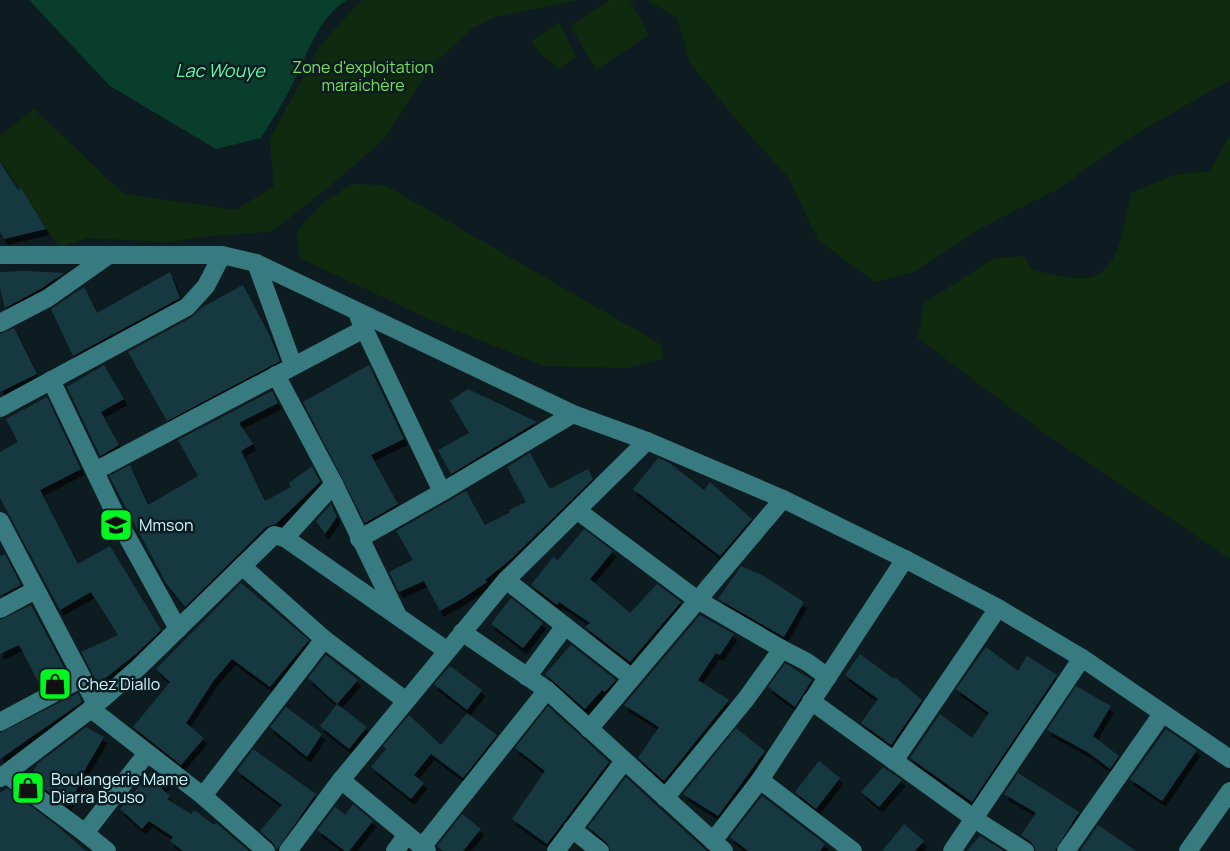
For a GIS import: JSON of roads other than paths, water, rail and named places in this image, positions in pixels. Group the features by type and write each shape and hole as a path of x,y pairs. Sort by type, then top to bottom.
{"street":[{"path":"0,255 222,255 256,263 573,414 647,441 783,499 905,559 998,608 1082,658 1230,759"},
{"path":"0,323 48,298 110,255"},
{"path":"0,408 187,307 206,286 222,255"},
{"path":"256,263 293,365"},
{"path":"354,309 442,492"},
{"path":"94,471 364,329"},
{"path":"276,375 334,484 397,616"},
{"path":"51,380 94,471 178,629"},
{"path":"359,539 573,414"},
{"path":"288,851 341,780 506,580 647,441"},
{"path":"285,538 334,484"},
{"path":"589,729 696,599 783,499"},
{"path":"578,511 696,599 807,662 828,677"},
{"path":"1,526 82,678 94,707 266,851"},
{"path":"107,851 3,776 94,707 178,629 269,538 278,534 285,538 446,650"},
{"path":"462,632 547,690 719,846 905,559"},
{"path":"242,566 324,639 406,701"},
{"path":"506,580 632,678"},
{"path":"0,609 35,590"},
{"path":"894,761 998,608"},
{"path":"527,677 565,626"},
{"path":"203,796 324,639"},
{"path":"665,798 746,699 782,649"},
{"path":"952,851 1082,658"},
{"path":"0,722 82,678"},
{"path":"341,780 424,849 547,690"},
{"path":"812,701 974,818 1024,851"},
{"path":"1066,851 1162,714"},
{"path":"85,833 147,753"},
{"path":"556,851 624,761"},
{"path":"760,780 853,851"},
{"path":"1188,851 1230,792"},
{"path":"572,829 600,851"},
{"path":"395,851 407,835"}],"water":[{"name":"Lac Wouye","path":"29,0 347,0 327,18 313,40 280,108 261,138 216,149 110,86"}],"place":[{"name":"Mmson","path":"116,525"},
{"name":"Chez Diallo","path":"55,684"},
{"name":"Boulangerie Mame Diarra Bouso","path":"28,788"}],"park label":[{"name":"Zone d'exploitation maraichère","path":"363,76"}]}
